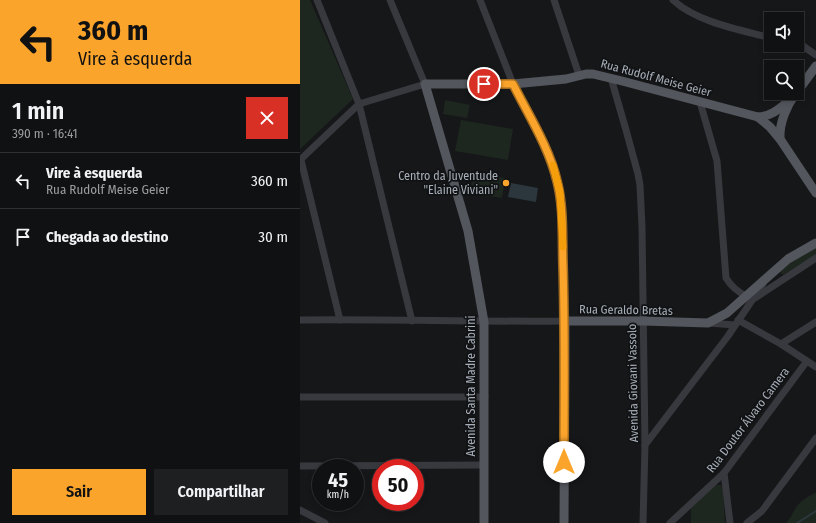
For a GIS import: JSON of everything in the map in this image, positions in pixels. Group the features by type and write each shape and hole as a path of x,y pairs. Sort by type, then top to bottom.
{"main road":[{"path":"804,82 816,66"},
{"name":"Rua Rudolf Meise Geier","path":"425,84 513,84 566,79 580,75 594,74 758,117"},
{"name":"Avenida Santa Madre Cabrini","path":"425,84 468,231 484,322 484,523"},
{"path":"758,117 765,117 772,114 788,100"},
{"path":"780,139 779,132 782,120 792,100"},
{"path":"758,117 770,127 780,139 816,193"},
{"path":"708,323 750,298 768,277 788,259 816,243"},
{"path":"564,523 565,321"},
{"name":"Rua Geraldo Bretas","path":"565,321 708,323"}],"street":[{"path":"317,0 359,104 412,320"},
{"name":"Avenida Santa Madre Cabrini","path":"390,0 425,84"},
{"path":"480,0 513,84 547,150 553,165 560,192 565,321"},
{"path":"554,0 580,75"},
{"path":"673,0 694,14 711,22 764,36"},
{"path":"804,47 816,55"},
{"name":"Avenida Giovani Vassolo","path":"611,78 640,185 645,445 643,523"},
{"name":"Rua Rudolf Meise Geier","path":"359,104 425,84"},
{"path":"700,102 717,161 726,278 737,291 750,298"},
{"path":"340,320 300,160 359,104"},
{"path":"645,445 736,323 750,298 816,258"},
{"name":"Rua Geraldo Bretas","path":"300,320 412,320 484,322 565,321"},
{"path":"781,344 816,322"},
{"name":"Rua Geraldo Bretas","path":"708,323 736,323 781,344 816,367"},
{"name":"Rua Doutor Álvaro Camera","path":"670,523 724,474 807,361"},
{"path":"300,397 484,397"},
{"path":"747,523 762,511 816,438"},
{"path":"300,466 484,465"},
{"path":"724,474 730,523"},
{"path":"300,510 326,523"}],"shaded area":[{"path":"300,0 310,0 353,99 300,149"},
{"path":"445,100 470,105 467,118 443,114"},
{"path":"461,120 513,129 508,160 455,151"},
{"path":"473,173 505,178 502,198 470,193"},
{"path":"511,183 538,188 536,202 508,197"},
{"path":"816,246 816,255 783,275 781,273 780,271 786,264"},
{"path":"721,485 723,491 725,523 691,523 691,508 712,487"},
{"path":"815,493 816,523 786,523 797,506 805,498"}],"waterway":[{"path":"797,523 816,511"}],"slow traffic":[{"path":"553,165 560,192 563,247"}],"place":[{"name":"Centro da Juventude \"Elaine Viviani\"","path":"506,183"}],"route":[{"path":"484,84 513,84 547,150 553,165 560,192 565,328 564,462"}]}
